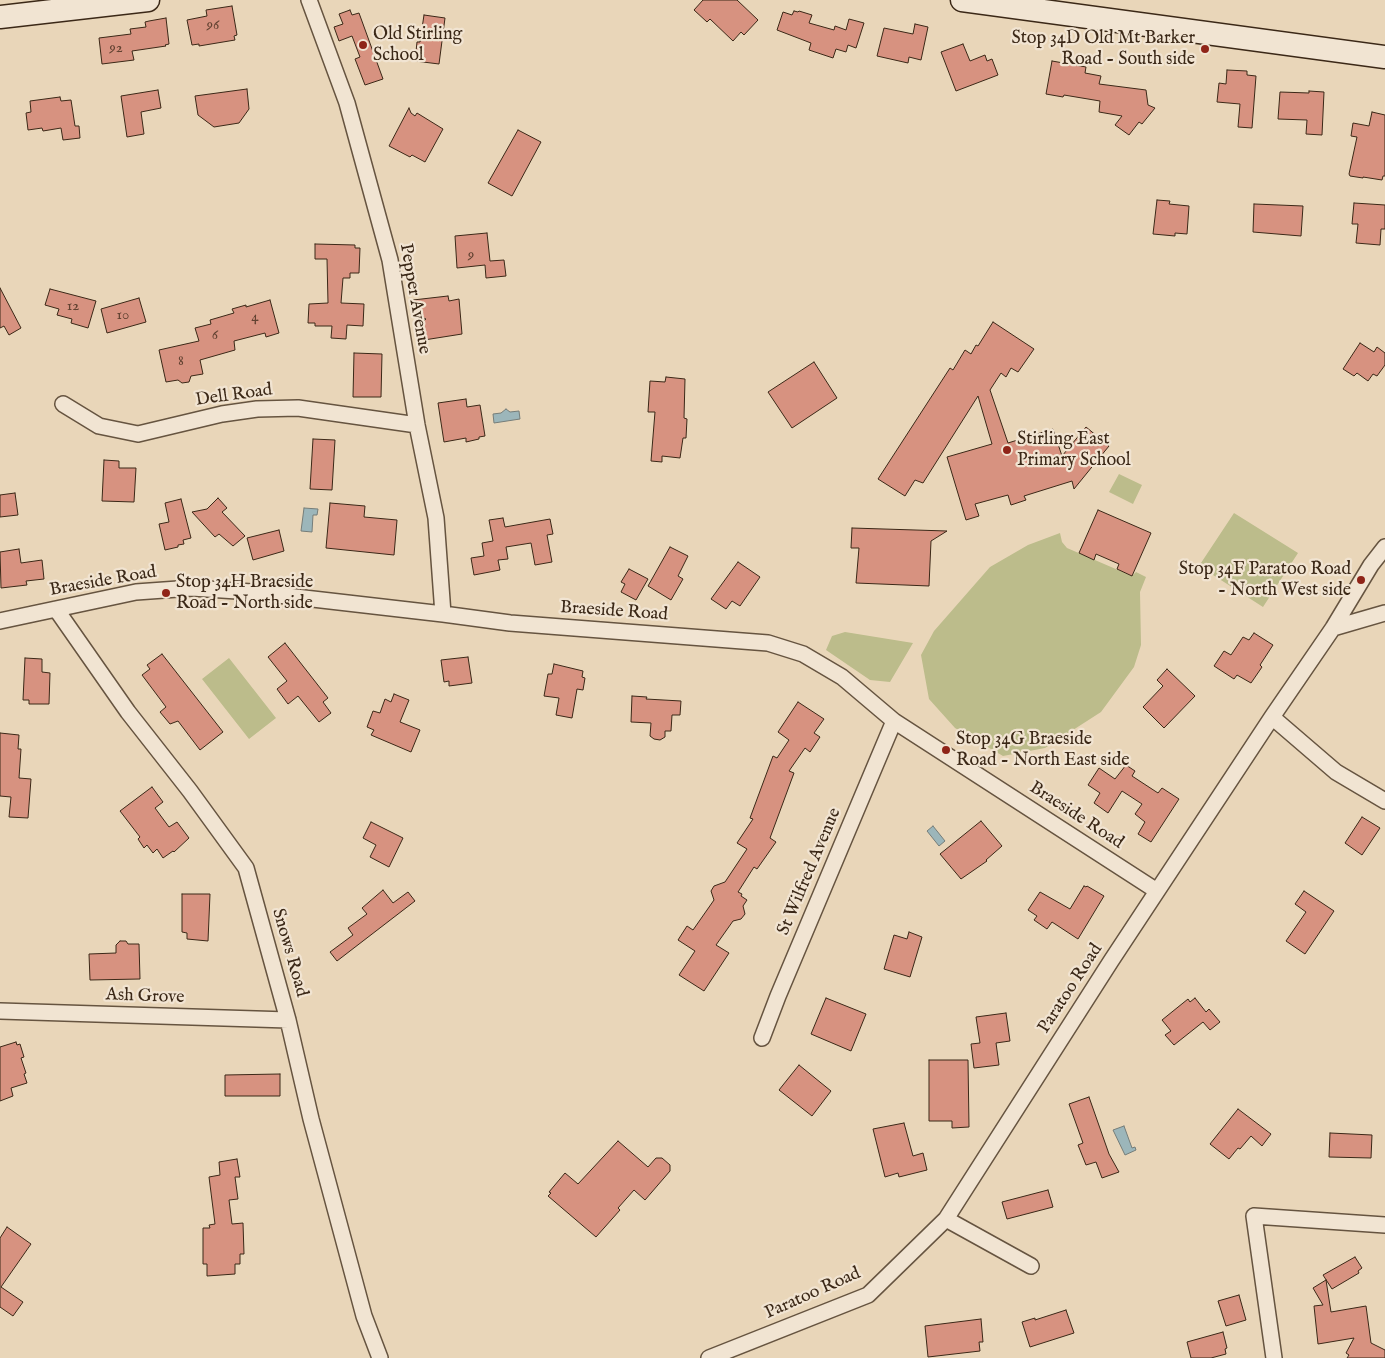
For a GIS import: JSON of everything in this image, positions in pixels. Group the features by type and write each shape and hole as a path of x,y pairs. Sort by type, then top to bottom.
{"main road":[{"path":"0,17 148,0"},
{"path":"962,0 1385,57"}],"street":[{"name":"Pepper Avenue","path":"309,0 347,103 390,260 417,425 436,518 443,614"},
{"name":"Dell Road","path":"63,404 99,426 138,434 222,414 257,409 298,408 417,425"},
{"name":"Paratoo Road","path":"709,1358 868,1295 946,1219 1157,891 1333,628 1371,565 1385,547"},
{"name":"Braeside Road","path":"0,621 136,592 192,588 252,592 510,623 768,643 803,654 842,677 894,721 1157,891"},
{"name":"Snows Road","path":"56,608 128,712 246,868 288,1020 313,1129 364,1316 380,1358"},
{"path":"1333,628 1385,613"},
{"path":"1272,717 1336,772 1385,801"},
{"name":"St Wilfred Avenue","path":"762,1038 894,721"},
{"name":"Ash Grove","path":"0,1011 288,1020"},
{"path":"1274,1358 1254,1216 1385,1225"},
{"path":"946,1219 1031,1266"}],"green space":[{"path":"1119,474 1142,485 1133,504 1109,492"},
{"path":"1234,513 1298,553 1263,607 1199,566"},
{"path":"1060,533 1062,542 1067,548 1132,576 1136,572 1146,577 1140,592 1141,645 1134,667 1101,712 1045,748 1003,756 955,728 929,699 921,655 934,631 990,567 1028,545"},
{"path":"845,632 913,643 890,682 870,680 826,650 832,636"},
{"path":"229,658 276,718 249,739 202,679"}],"water":[{"path":"506,409 510,412 519,411 520,419 494,423 493,414 501,413"},
{"path":"304,508 318,509 317,515 313,515 312,532 301,531"},
{"path":"933,826 945,841 939,846 927,831"},
{"path":"1124,1126 1132,1148 1135,1147 1136,1150 1125,1155 1113,1130"}],"building":[{"path":"703,0 737,0 758,20 744,35 741,32 733,41 710,19 707,22 694,10"},
{"path":"232,6 237,35 234,36 235,40 199,46 199,44 192,45 187,20 207,16 206,10"},
{"name":"Old Stirling School","path":"350,10 352,15 359,13 383,79 365,85 355,59 360,57 352,36 339,41 334,27 343,24 339,14"},
{"path":"794,11 812,15 809,23 834,30 835,26 846,30 849,19 864,23 856,48 848,45 846,52 836,49 833,58 809,50 811,43 777,30 783,12 792,15"},
{"path":"424,15 445,18 439,64 415,61 417,42 420,42"},
{"path":"166,18 169,44 132,51 134,60 102,64 99,38 131,34 130,29 146,27 145,22"},
{"path":"915,24 928,27 921,60 909,57 908,63 877,56 884,28 913,34"},
{"path":"963,44 970,61 985,55 987,61 992,59 998,75 956,91 941,52"},
{"path":"1052,61 1086,67 1085,73 1101,76 1099,84 1146,90 1148,105 1155,108 1142,124 1139,122 1129,135 1115,125 1122,116 1099,112 1100,101 1046,94"},
{"path":"1227,70 1247,71 1247,75 1256,76 1252,128 1238,127 1240,104 1217,102 1219,83 1226,84"},
{"path":"247,89 249,109 239,123 214,127 198,115 195,96"},
{"path":"158,90 161,108 141,112 144,134 127,137 121,96"},
{"path":"1309,91 1324,92 1322,135 1306,134 1307,120 1278,119 1280,92 1309,93"},
{"path":"60,97 61,101 71,100 75,126 79,126 80,138 63,140 61,128 43,131 42,128 28,130 26,113 31,112 30,101"},
{"path":"409,108 415,116 417,113 443,129 425,162 412,155 410,157 389,146"},
{"path":"1372,112 1385,115 1385,176 1383,176 1382,180 1350,176 1349,174 1357,137 1351,136 1353,123 1369,126"},
{"path":"518,130 541,142 512,196 488,183"},
{"path":"1157,200 1170,201 1169,204 1189,206 1187,234 1175,233 1175,236 1153,234"},
{"path":"1354,203 1385,205 1385,229 1381,229 1380,245 1356,243 1358,224 1352,224"},
{"path":"1254,204 1303,206 1301,236 1253,232"},
{"path":"487,233 490,261 504,260 506,276 486,278 485,265 457,268 455,236"},
{"path":"315,244 355,245 355,248 360,248 359,273 350,273 350,278 343,278 341,303 364,304 363,326 347,325 346,339 331,338 332,326 315,326 315,323 308,323 309,304 328,303 327,259 315,259"},
{"path":"0,288 21,328 9,335 4,326 0,328"},
{"path":"50,289 96,301 88,328 71,323 72,319 57,315 59,309 45,305"},
{"path":"448,296 449,301 459,299 462,334 424,340 417,336 416,327 426,319 415,314 413,300"},
{"path":"139,298 146,322 107,333 101,309"},
{"path":"270,300 279,333 266,337 265,333 234,341 235,350 200,360 203,374 191,376 189,382 182,383 178,380 166,382 159,350 199,341 195,328 211,324 210,320 234,313 232,309"},
{"path":"993,322 1034,349 1018,372 1011,368 1006,377 1001,373 990,390 1008,443 1053,429 1062,456 1086,427 1109,446 1074,489 1072,481 1024,496 1026,500 1011,505 1008,495 975,504 979,516 966,520 947,457 992,444 978,396 923,483 915,480 905,496 878,479 950,368 953,370 965,350 971,354"},
{"path":"1360,343 1374,352 1377,347 1385,353 1385,365 1377,376 1373,374 1368,381 1357,373 1354,376 1343,369"},
{"path":"354,353 382,354 381,397 353,397"},
{"path":"814,362 837,398 792,428 768,392"},
{"path":"666,377 685,379 684,418 687,419 686,438 683,438 680,458 662,456 662,462 651,461 655,412 648,412 650,381 665,382"},
{"path":"466,399 467,407 480,405 485,436 466,442 466,438 444,442 438,403"},
{"path":"313,439 335,440 332,490 310,489"},
{"path":"104,460 119,461 119,468 136,468 134,502 102,501"},
{"path":"15,493 18,515 0,517 0,495"},
{"path":"218,498 227,508 222,512 245,536 233,546 219,534 215,537 192,512 207,509"},
{"path":"181,499 191,538 183,540 184,544 178,545 178,547 165,550 159,524 169,522 165,503"},
{"path":"330,503 365,506 364,517 397,520 394,555 326,548"},
{"path":"1098,510 1151,533 1132,576 1117,569 1119,564 1096,554 1094,560 1079,553"},
{"path":"503,518 505,527 550,519 553,534 547,535 552,562 535,565 531,543 506,547 508,559 498,560 500,570 474,575 471,558 484,556 482,543 493,541 489,520"},
{"path":"852,528 947,531 931,541 929,586 856,583 859,548 851,548"},
{"path":"279,530 284,551 253,560 247,538"},
{"path":"670,547 688,556 678,576 683,579 671,600 648,586"},
{"path":"19,549 21,563 42,560 44,579 26,581 27,585 1,588 0,552"},
{"path":"738,562 760,577 740,606 732,601 726,609 711,599"},
{"path":"629,569 648,579 636,600 621,592 625,584 621,582"},
{"path":"1254,633 1273,645 1260,665 1262,667 1251,683 1237,675 1234,679 1214,666 1224,651 1231,655 1243,637 1249,640"},
{"path":"285,643 328,698 323,702 331,713 319,722 298,696 288,704 277,689 287,681 268,657"},
{"path":"162,654 223,732 200,750 178,721 170,724 160,712 166,707 142,675 150,669 147,665"},
{"path":"468,657 472,683 449,686 449,681 444,682 441,660"},
{"path":"25,658 42,659 42,672 50,673 49,704 29,704 29,700 23,700"},
{"path":"554,664 583,671 582,677 585,678 583,690 577,689 572,718 556,715 559,698 544,696 548,674 552,674"},
{"path":"1167,669 1195,696 1164,728 1143,707 1163,686 1157,680"},
{"path":"394,694 409,700 400,722 420,730 411,752 371,735 374,730 367,727 373,711 380,713 385,699 391,702"},
{"path":"632,696 647,697 646,699 681,701 680,715 672,715 671,731 665,731 665,737 660,740 650,736 651,723 631,722"},
{"path":"798,702 824,719 814,733 820,737 810,752 805,748 789,771 794,773 770,838 776,842 757,869 754,867 738,892 747,900 743,906 745,914 741,919 733,921 716,945 729,953 704,991 679,975 695,951 678,940 687,926 693,930 714,900 711,891 714,886 725,882 747,849 737,843 753,819 750,818 773,756 777,758 789,740 778,732"},
{"path":"0,733 19,735 18,749 21,749 19,778 31,779 28,818 9,817 11,797 0,796"},
{"path":"1126,765 1135,771 1132,776 1158,793 1162,788 1179,799 1151,842 1138,834 1145,822 1135,814 1142,804 1122,791 1108,813 1094,803 1100,793 1088,785 1099,768 1115,779"},
{"path":"152,787 163,802 155,808 169,827 177,822 189,838 174,852 163,858 157,849 153,853 147,845 144,848 138,839 140,837 120,811"},
{"path":"1362,817 1380,828 1362,855 1345,843"},
{"path":"981,821 1002,846 987,861 961,879 940,854"},
{"path":"371,822 403,838 389,867 370,857 376,845 363,838"},
{"path":"1084,886 1104,896 1078,939 1052,922 1047,929 1034,920 1037,916 1028,910 1040,892 1070,909"},
{"path":"383,890 393,903 408,892 415,901 337,961 330,952 353,935 348,928 367,914 362,908"},
{"path":"1304,891 1334,911 1305,954 1286,941 1306,912 1295,904"},
{"path":"182,894 210,894 208,941 187,939 187,933 182,932"},
{"path":"909,932 922,937 910,977 884,969 894,935 907,939"},
{"path":"120,941 126,941 128,944 139,944 140,979 90,980 89,954 116,953 116,945"},
{"path":"826,998 866,1014 851,1051 811,1034"},
{"path":"1195,998 1206,1012 1209,1009 1220,1022 1210,1030 1203,1022 1174,1045 1165,1035 1171,1031 1162,1020 1188,999 1190,1002"},
{"path":"1006,1013 1010,1041 996,1043 999,1065 974,1068 971,1044 980,1043 976,1017"},
{"path":"16,1042 17,1045 20,1044 24,1057 21,1058 27,1083 11,1088 13,1096 0,1101 0,1047"},
{"path":"929,1060 968,1060 969,1127 952,1128 952,1121 929,1121"},
{"path":"799,1065 831,1091 812,1116 779,1090"},
{"path":"280,1074 280,1096 225,1096 225,1075"},
{"path":"1089,1097 1109,1154 1119,1172 1102,1178 1096,1162 1086,1165 1078,1145 1083,1143 1069,1104"},
{"path":"1238,1109 1271,1134 1262,1146 1251,1136 1229,1159 1210,1144"},
{"path":"904,1123 913,1156 923,1153 927,1170 899,1177 898,1173 885,1177 873,1129"},
{"path":"1330,1133 1372,1135 1371,1158 1329,1157"},
{"path":"618,1141 648,1167 656,1158 662,1158 670,1165 670,1171 645,1200 634,1190 618,1208 620,1210 596,1237 548,1196 551,1193 549,1192 565,1173 578,1184"},
{"path":"237,1159 240,1177 235,1177 238,1199 229,1200 232,1224 243,1223 244,1254 240,1254 240,1264 235,1264 235,1274 207,1276 207,1264 203,1264 203,1228 210,1228 209,1225 215,1224 209,1177 220,1175 219,1162"},
{"path":"1048,1190 1053,1207 1007,1219 1002,1202"},
{"path":"7,1227 31,1244 1,1287 23,1302 13,1316 0,1307 0,1238"},
{"path":"1355,1257 1362,1268 1358,1271 1359,1273 1332,1289 1323,1275"},
{"path":"1326,1280 1331,1312 1366,1306 1371,1343 1385,1350 1385,1358 1347,1358 1349,1355 1346,1353 1354,1338 1318,1344 1314,1306 1323,1305 1313,1288"},
{"path":"1239,1295 1246,1320 1226,1326 1218,1301"},
{"path":"1066,1310 1074,1333 1030,1347 1022,1322"},
{"path":"981,1319 983,1342 979,1342 980,1351 928,1357 925,1326"},
{"path":"1223,1332 1227,1348 1225,1349 1226,1354 1211,1358 1191,1358 1187,1342"}],"place":[{"name":"Old Stirling School","path":"363,45"},
{"name":"Stop 34D Old Mt Barker Road - South side","path":"1205,49"},
{"name":"Stirling East Primary School","path":"1007,450"},
{"name":"Stop 34F Paratoo Road - North West side","path":"1361,580"},
{"name":"Stop 34H Braeside Road - North side","path":"166,593"},
{"name":"Stop 34G Braeside Road - North East side","path":"946,750"}]}
